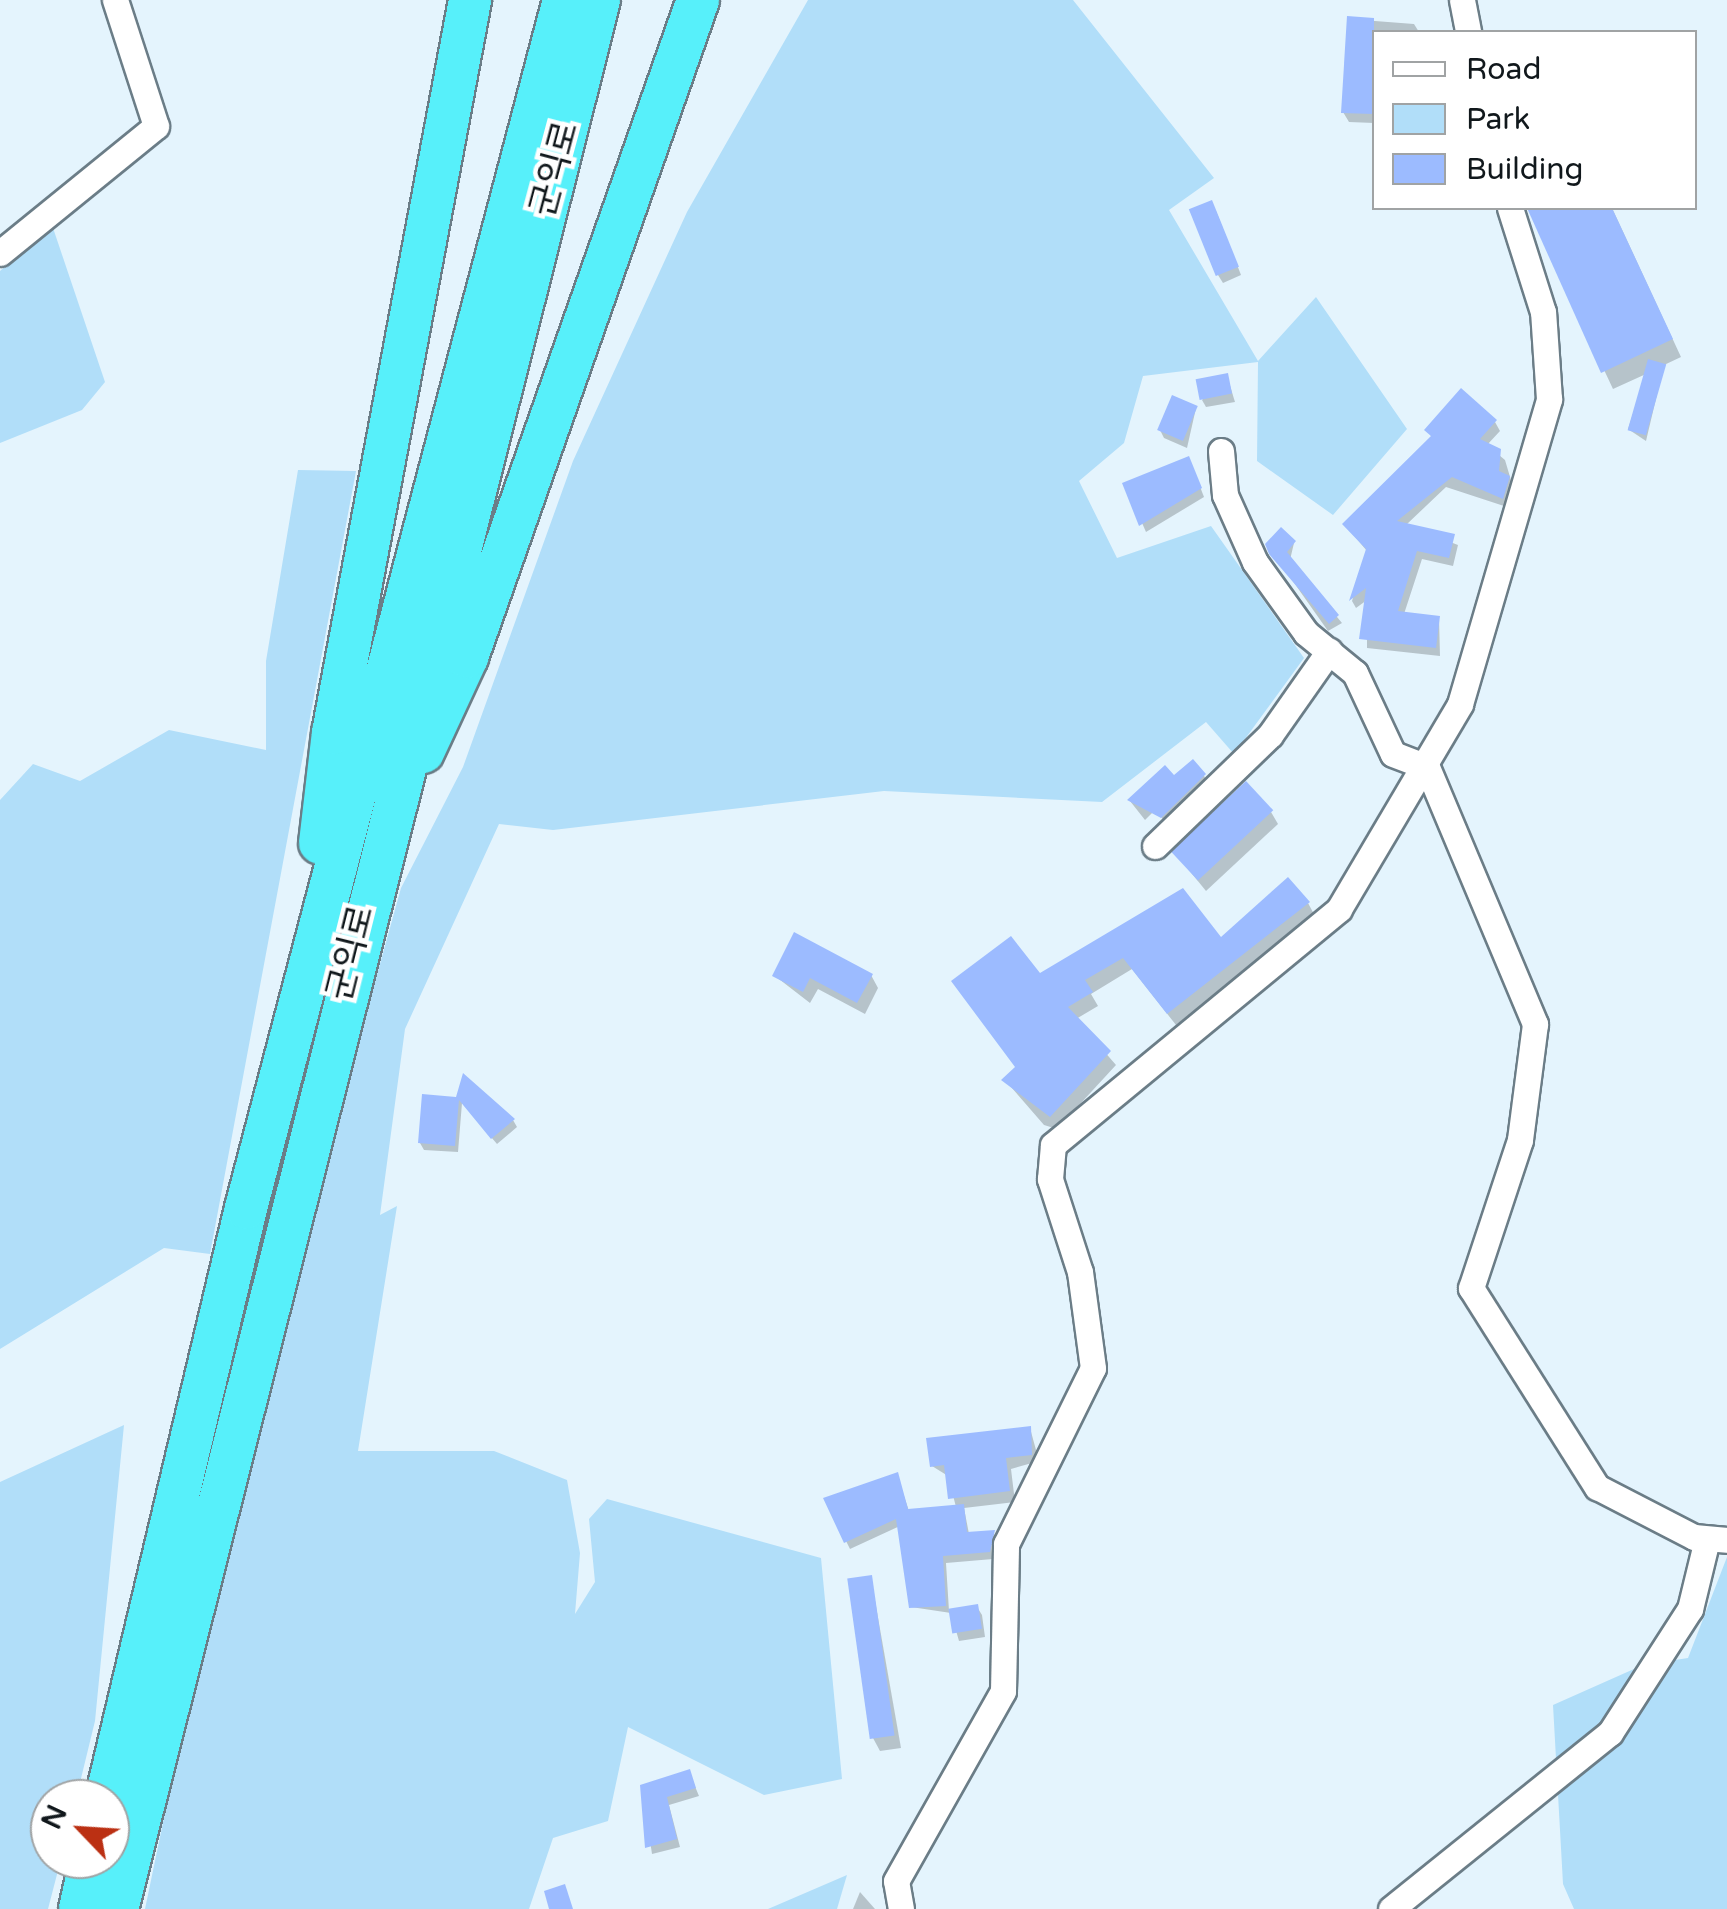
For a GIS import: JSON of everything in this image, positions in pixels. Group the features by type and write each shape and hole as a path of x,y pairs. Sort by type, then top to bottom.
{"highway":[{"path":"304,988 332,733 470,0"},
{"name":"군익로","path":"111,1779 304,988 564,0"},
{"name":"군익로","path":"117,1909 377,852 599,0"},
{"path":"377,852 467,656 698,0"},
{"path":"80,1909 87,1879"}],"street":[{"path":"0,253 156,126 115,0"},
{"path":"1462,0 1468,30"},
{"path":"901,1909 896,1881 1003,1691 1006,1544 1093,1368 1080,1272 1050,1180 1053,1146 1339,908 1427,767 1460,704 1549,399 1543,312 1511,210"},
{"path":"1221,451 1225,495 1254,562 1329,652 1355,673 1393,754 1427,767 1534,1024 1520,1140 1471,1288 1597,1487 1717,1540 1690,1610 1610,1733 1391,1909"},
{"path":"1155,846 1270,735 1329,652"}],"green space":[{"path":"808,0 1073,0 1214,178 1169,210 1258,361 1316,297 1407,429 1333,515 1257,461 1258,362 1143,376 1124,443 1079,481 1117,558 1211,526 1304,658 1234,754 1206,722 1102,802 884,791 553,830 499,824 405,1029 380,1215 397,1206 358,1451 494,1451 567,1480 580,1553 575,1614 595,1582 589,1519 607,1499 821,1558 842,1779 764,1795 628,1727 608,1821 553,1838 529,1909 145,1909 226,1520 401,888 463,767 573,461 687,212"},
{"path":"52,225 105,382 82,410 0,443 0,271"},
{"path":"298,470 356,471 210,1254 164,1248 0,1349 0,800 33,764 80,781 169,730 266,750 266,661"},
{"path":"124,1425 95,1721 81,1779 30,1779 30,1879 56,1879 48,1909 0,1909 0,1482"},
{"path":"1727,1557 1727,1909 1574,1909 1563,1884 1553,1705 1643,1665 1688,1658"},
{"path":"847,1875 837,1909 768,1909"}],"building":[{"path":"1347,16 1374,18 1372,114 1341,113"},
{"path":"1212,200 1239,267 1216,276 1189,209"},
{"path":"1528,210 1613,210 1673,339 1601,373"},
{"path":"1648,359 1666,364 1646,435 1628,430"},
{"path":"1228,373 1232,394 1200,400 1196,379"},
{"path":"1461,388 1497,420 1480,439 1501,449 1499,471 1510,476 1503,499 1452,477 1397,521 1455,534 1449,558 1417,551 1398,611 1440,616 1436,648 1359,639 1366,588 1349,601 1366,549 1342,524 1431,436 1424,430"},
{"path":"1172,395 1198,406 1183,441 1157,430"},
{"path":"1189,456 1202,488 1139,526 1122,483"},
{"path":"1281,527 1296,541 1287,552 1339,615 1329,624 1269,554 1265,544"},
{"path":"1193,759 1206,774 1161,818 1127,800 1165,765 1174,775"},
{"path":"1246,781 1273,810 1198,880 1171,851"},
{"path":"1288,877 1310,902 1167,1014 1123,958 1085,980 1093,992 1068,1007 1111,1051 1050,1117 1001,1080 1015,1067 951,981 1011,936 1040,973 1183,888 1221,937"},
{"path":"794,932 873,974 857,1003 810,978 803,992 772,976"},
{"path":"463,1073 515,1119 491,1139 459,1100 455,1146 418,1143 422,1094 456,1097"},
{"path":"1031,1426 1032,1455 1006,1458 1010,1491 948,1499 944,1465 930,1467 926,1438"},
{"path":"898,1472 908,1509 964,1504 967,1532 995,1530 990,1552 943,1556 946,1606 909,1608 896,1519 844,1543 823,1498"},
{"path":"872,1575 895,1735 870,1739 847,1578"},
{"path":"978,1604 982,1629 952,1633 948,1609"},
{"path":"690,1769 696,1788 667,1797 677,1839 645,1848 640,1785"},
{"path":"565,1884 573,1909 549,1909 544,1891"}]}
